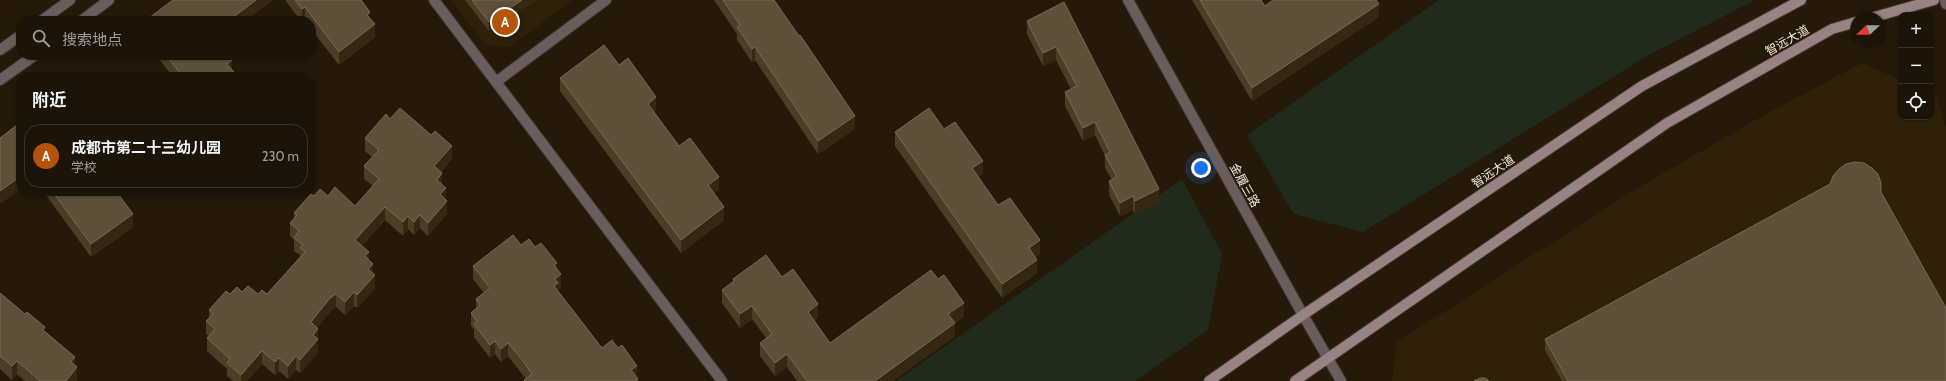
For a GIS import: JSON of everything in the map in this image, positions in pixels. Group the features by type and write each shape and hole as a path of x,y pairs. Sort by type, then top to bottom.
{"main road":[{"name":"智远大道","path":"1208,381 1642,86 1801,0"},
{"path":"1886,14 1934,0"},
{"name":"智远大道","path":"1295,381 1667,123 1832,29 1850,24"}],"street":[{"path":"48,16 70,0"},
{"path":"88,16 109,0"},
{"path":"434,0 722,381"},
{"path":"496,82 606,0"},
{"name":"金履三路","path":"1128,0 1341,381"},
{"path":"1945,0 1946,4"},
{"path":"0,50 16,39"},
{"path":"0,80 28,60"}],"shaded area":[{"path":"451,0 572,0 510,47 485,45"},
{"path":"1862,63 1898,79 1898,120 1934,120 1934,95 1936,96 1946,127 1946,381 1392,381 1397,342 1641,186 1766,114"}],"green space":[{"path":"1439,0 1755,0 1647,56 1363,232 1294,214 1247,135"},
{"path":"1182,179 1222,254 1208,330 1135,381 896,381"}],"building":[{"path":"173,0 256,0 235,16 152,16"},
{"path":"295,0 361,0 370,12 367,15 375,24 339,52 316,22 316,16 312,16 305,7 302,9"},
{"path":"472,0 522,0 489,22"},
{"path":"723,0 774,0 799,36 800,35 855,116 818,141 755,47 752,49 737,27 740,25"},
{"path":"1200,0 1261,0 1265,6 1273,0 1376,0 1379,4 1252,88"},
{"path":"1064,2 1159,189 1135,201 1133,196 1120,203 1109,181 1117,177 1105,155 1110,152 1095,122 1083,128 1065,92 1077,86 1056,47 1043,53 1027,21"},
{"path":"604,45 619,65 628,58 656,97 648,104 679,146 690,138 719,177 708,185 724,207 681,240 560,78"},
{"path":"170,60 232,60 227,64 234,72 179,72"},
{"path":"400,108 431,135 435,131 452,146 434,166 442,173 437,180 446,188 440,194 447,201 428,223 420,215 414,222 408,216 403,222 385,207 355,240 369,252 365,256 373,264 368,269 375,275 357,295 354,292 345,302 336,294 330,298 311,322 318,329 313,335 318,339 300,360 296,356 288,366 279,358 275,362 262,351 241,375 227,363 230,359 207,338 215,329 206,321 213,314 209,310 226,291 230,294 237,287 242,292 248,286 258,294 262,290 267,294 305,252 300,248 303,245 294,238 299,231 290,223 297,215 294,213 309,196 316,196 320,189 328,196 335,187 355,206 379,179 364,166 379,150 365,138 386,114 390,119"},
{"path":"929,108 944,129 955,122 983,161 972,168 998,205 1010,198 1040,240 1029,248 1037,260 1002,284 895,132"},
{"path":"16,126 16,180 0,191 0,138"},
{"path":"1855,162 1864,163 1878,174 1881,183 1881,192 1946,308 1946,381 1568,381 1545,339 1830,184 1833,176 1839,169 1846,164"},
{"path":"56,196 120,196 133,214 91,244"},
{"path":"513,235 521,245 529,239 535,247 541,243 557,263 554,265 561,274 555,279 558,283 554,286 602,348 612,340 618,348 622,345 637,366 631,370 638,379 634,381 525,381 524,380 532,374 508,343 501,349 495,341 490,345 474,324 477,321 471,313 480,305 476,299 490,288 473,266"},
{"path":"766,255 782,277 793,269 818,304 808,312 830,343 931,270 938,279 944,275 964,303 948,314 955,323 875,381 807,381 787,354 775,363 760,343 772,334 752,306 740,314 722,290 734,281 733,279"},
{"path":"0,293 25,314 27,312 45,327 43,330 75,357 71,362 77,367 66,381 40,381 17,361 12,366 0,356"},
{"path":"1480,378 1485,378 1489,381 1474,381"}],"place":[{"name":"成都市第二十三幼儿园","path":"505,22"}]}
